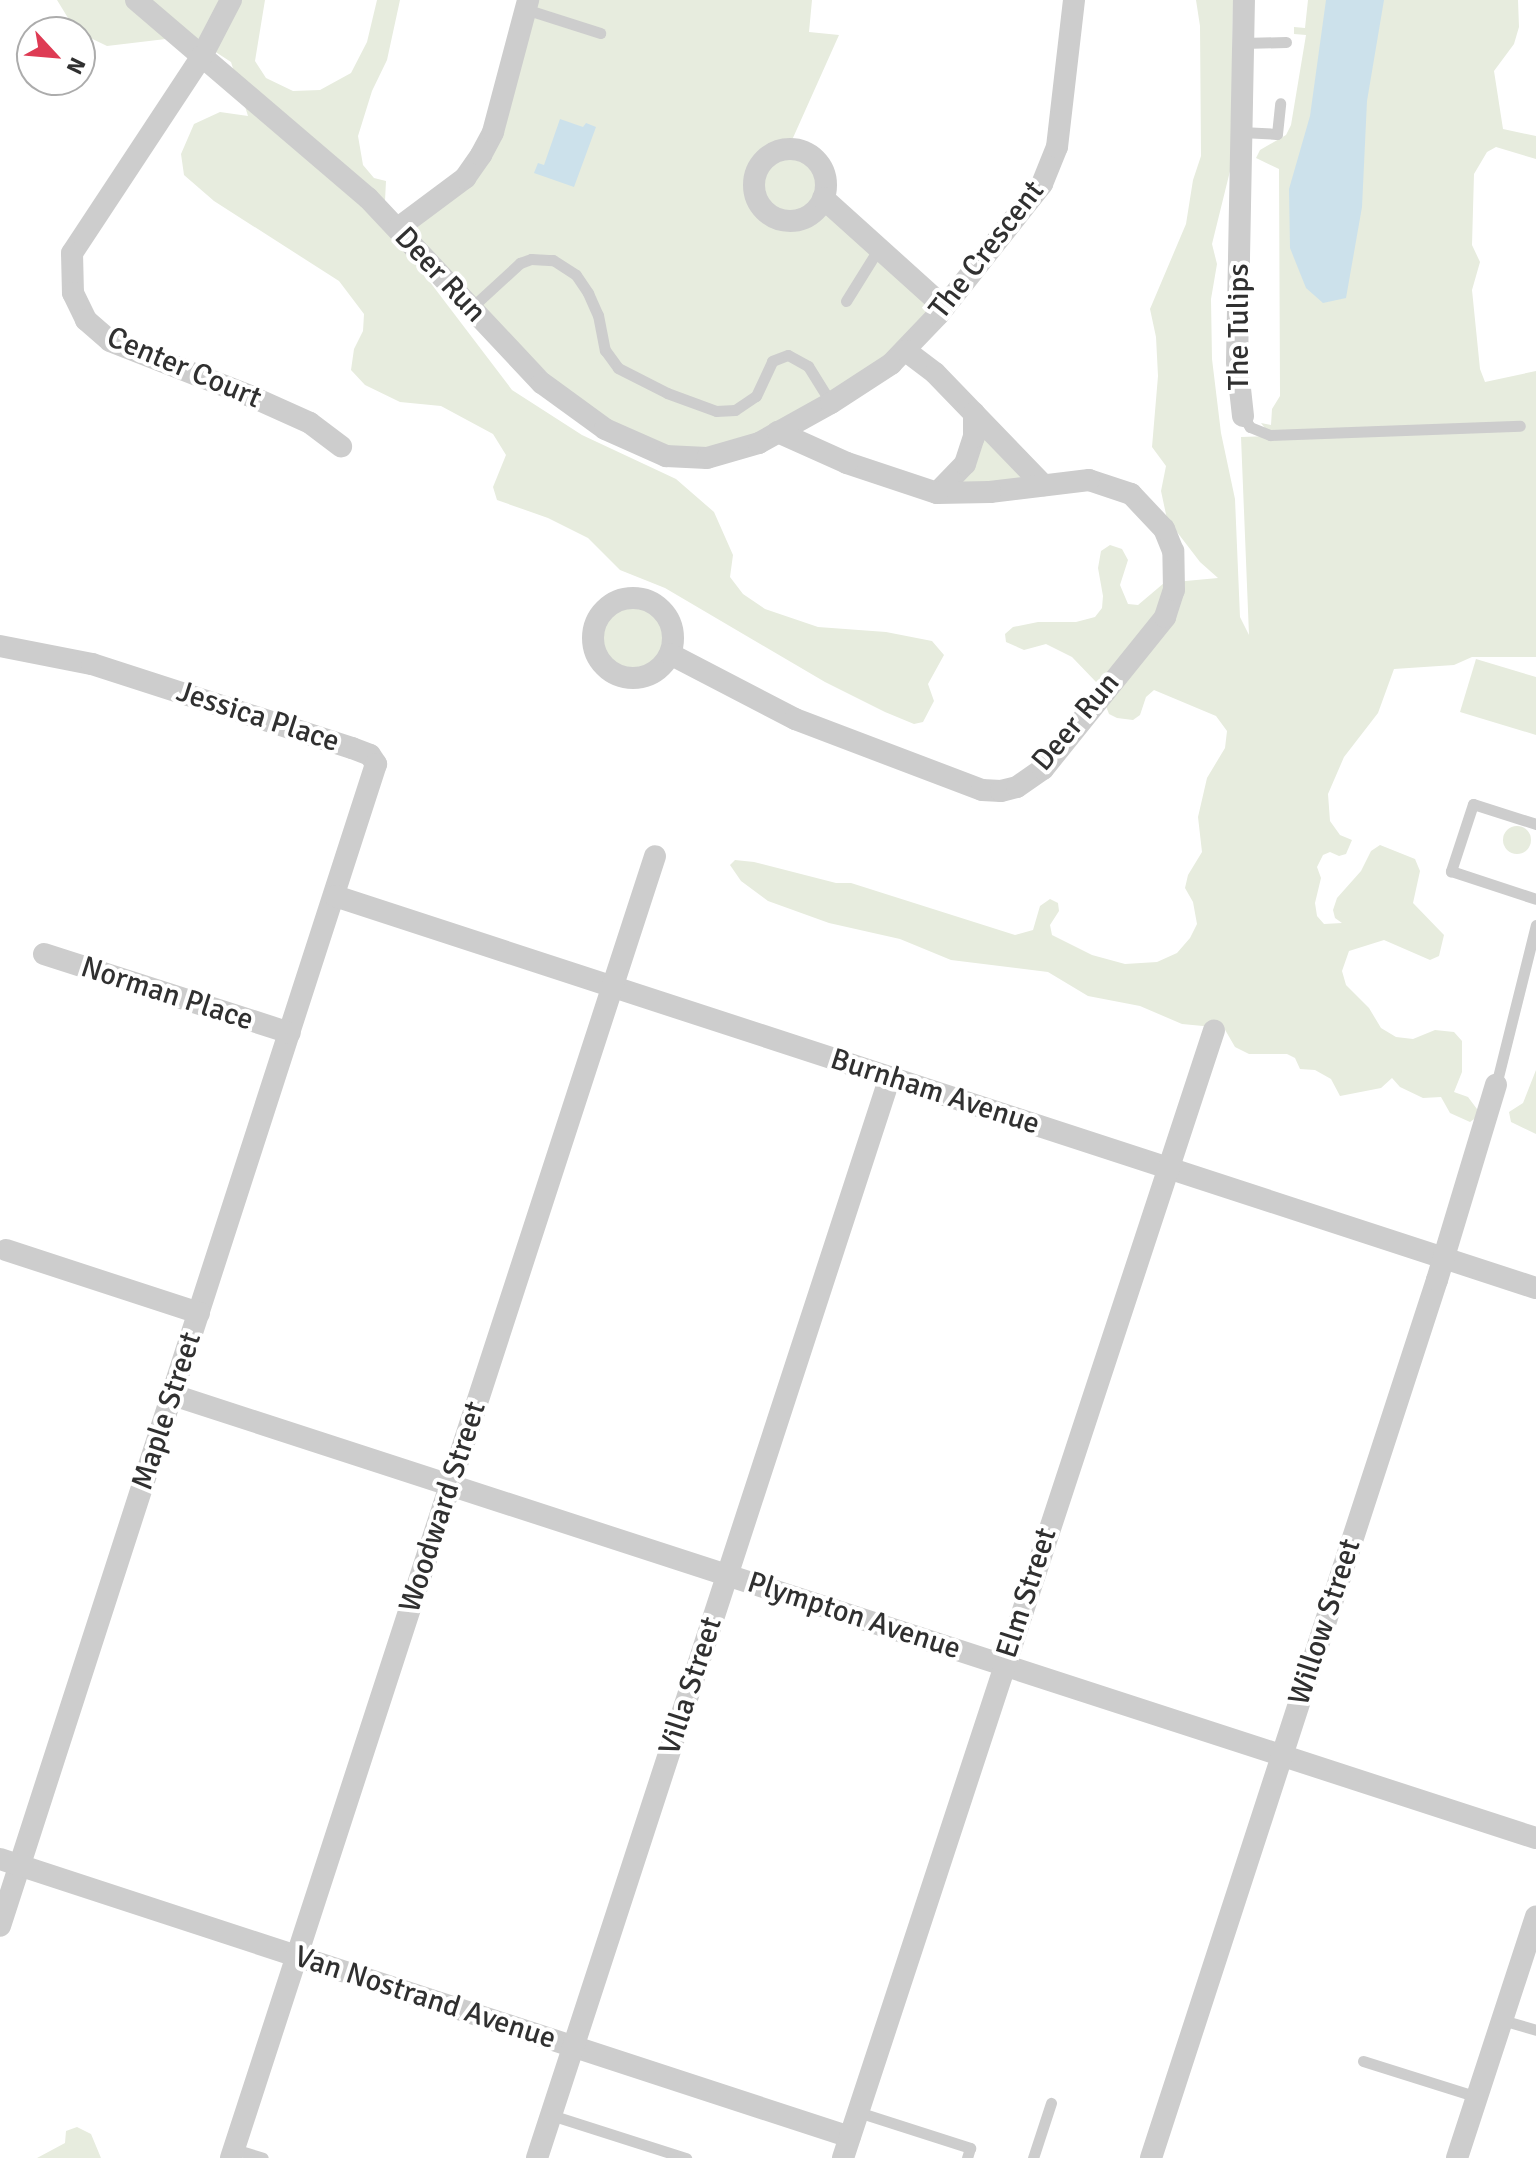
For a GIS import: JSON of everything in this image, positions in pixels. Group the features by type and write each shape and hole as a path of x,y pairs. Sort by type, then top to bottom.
{"street":[{"name":"Deer Run","path":"136,0 368,198 542,383 605,429 666,456 707,458 759,443 831,403 906,351"},
{"name":"Center Court","path":"231,0 202,56 72,253 73,293 86,320 110,341 262,401 310,423 341,446"},
{"name":"The Crescent","path":"906,351 1042,184 1057,147 1074,0"},
{"name":"The Tulips","path":"1243,416 1237,362 1244,0"},
{"path":"398,228 465,178 481,155 493,132 526,4"},
{"path":"823,198 944,307"},
{"path":"906,351 935,373 1043,485"},
{"path":"937,493 965,464 974,437 974,413"},
{"name":"Deer Run","path":"670,654 795,719 982,790 1017,787 1043,769 1165,617 1174,590 1173,551 1164,529 1143,502 1111,484 1089,480 937,493 847,463 778,432"},
{"name":"Jessica Place","path":"0,646 92,664 370,755 376,764 376,771 335,896"},
{"name":"Woodward Street","path":"232,2153 655,856"},
{"name":"Burnham Avenue","path":"335,896 1536,1288"},
{"name":"Maple Street","path":"0,1926 10,1863 173,1395 335,896"},
{"name":"Norman Place","path":"44,954 290,1033"},
{"name":"Elm Street","path":"847,2148 1214,1030"},
{"name":"Villa Street","path":"537,2158 890,1077"},
{"name":"Willow Street","path":"1151,2158 1445,1258 1496,1085"},
{"path":"6,1250 199,1313"},
{"name":"Plympton Avenue","path":"173,1395 1536,1838"},
{"name":"Van Nostrand Avenue","path":"10,1863 573,2046 847,2148"},
{"path":"1457,2158 1536,1917"}],"lane":[{"path":"526,4 600,33"},
{"path":"1243,43 1286,42"},
{"path":"1241,132 1277,134 1280,103"},
{"path":"846,301 879,248"},
{"path":"471,309 520,263 540,258 553,260 565,265 582,284 598,315 605,350 618,368 667,393 716,411 735,410 756,396 772,361 788,355 808,366 831,403"},
{"name":"The Tulips","path":"1243,416 1255,430 1280,436 1520,426"},
{"path":"1536,824 1473,804 1451,871 1536,899"},
{"path":"1496,1085 1536,925"},
{"path":"1502,2020 1536,2030"},
{"path":"1363,2061 1477,2097"},
{"path":"1033,2158 1051,2103"},
{"path":"858,2112 970,2148 967,2158"},
{"path":"551,2115 686,2158"},
{"path":"232,2153 263,2158"}],"shaded area":[{"path":"57,0 265,0 255,61 266,78 293,91 320,90 351,73 367,42 377,0 400,0 387,60 372,91 358,136 363,165 374,178 386,181 385,201 398,240 512,390 582,435 676,479 714,512 733,555 730,577 743,594 765,609 818,627 886,632 932,641 944,655 928,684 934,701 923,722 914,724 825,682 665,588 620,570 588,538 548,518 497,500 493,487 506,455 493,434 441,406 400,402 365,385 351,370 354,349 363,331 364,314 339,281 214,201 184,175 181,154 194,124 220,112 248,116 231,62 191,36 107,46 96,41 96,16 67,16"},
{"path":"528,0 812,0 809,32 839,35 788,149 808,154 818,162 824,173 824,198 944,307 891,364 707,458 605,429 398,228 481,155"},
{"path":"1196,0 1233,0 1231,167 1212,244 1217,264 1211,299 1212,359 1221,433 1235,499 1240,617 1249,635 1241,437 1271,436 1261,423 1271,425 1272,409 1280,396 1279,169 1256,158 1260,150 1286,135 1291,125 1306,35 1294,34 1294,27 1305,28 1308,0 1518,0 1519,27 1514,44 1494,71 1503,129 1536,136 1536,159 1496,147 1487,152 1474,174 1472,245 1480,262 1472,290 1480,369 1485,382 1536,371 1536,657 1472,657 1454,665 1394,669 1378,713 1344,757 1328,794 1330,821 1340,835 1352,840 1346,854 1339,856 1330,852 1323,855 1317,867 1321,878 1315,903 1317,916 1324,924 1342,923 1335,918 1333,910 1337,898 1361,871 1371,851 1380,845 1415,859 1420,871 1413,903 1444,935 1439,956 1430,960 1384,940 1349,951 1342,971 1346,985 1369,1008 1381,1028 1396,1037 1413,1039 1435,1030 1454,1032 1462,1041 1462,1072 1454,1092 1468,1097 1477,1109 1477,1117 1470,1122 1450,1113 1441,1097 1423,1098 1400,1087 1392,1078 1381,1088 1340,1096 1331,1079 1315,1070 1300,1069 1295,1058 1287,1054 1249,1054 1235,1047 1224,1028 1182,1024 1140,1006 1088,996 1048,972 951,960 900,939 829,923 768,901 741,881 730,865 735,860 754,862 836,883 851,883 1015,935 1033,930 1040,906 1050,899 1058,903 1059,911 1050,925 1052,935 1092,955 1125,964 1157,962 1177,953 1190,938 1197,924 1193,902 1185,888 1188,875 1202,852 1198,817 1207,778 1225,748 1227,731 1216,716 1154,690 1146,697 1140,715 1133,720 1117,718 1109,714 1097,683 1072,657 1046,644 1024,650 1006,642 1005,634 1013,627 1038,622 1076,622 1095,617 1102,608 1098,568 1101,551 1110,545 1122,549 1128,560 1120,585 1128,604 1138,605 1164,583 1218,578 1200,562 1167,519 1161,491 1166,466 1152,447 1158,376 1156,337 1150,309 1186,224 1193,180 1201,156 1200,26"},
{"path":"975,429 1043,485 937,493"},
{"path":"633,598 648,601 661,610 670,623 673,638 670,653 661,666 648,675 633,678 618,675 605,666 596,653 593,638 596,623 605,610 618,601"},
{"path":"1476,659 1536,677 1536,735 1460,712"},
{"path":"1517,826 1527,830 1531,840 1527,850 1517,854 1507,850 1503,840 1507,830"},
{"path":"1536,1070 1536,1134 1511,1122 1509,1112 1523,1103"},
{"path":"77,2127 91,2134 101,2158 37,2158 65,2143 66,2131"}],"water":[{"path":"1326,0 1384,0 1367,101 1362,207 1346,298 1323,303 1306,288 1290,248 1289,189 1310,116"},
{"path":"560,119 583,127 586,123 596,127 574,187 534,173 538,163 544,165"}]}
